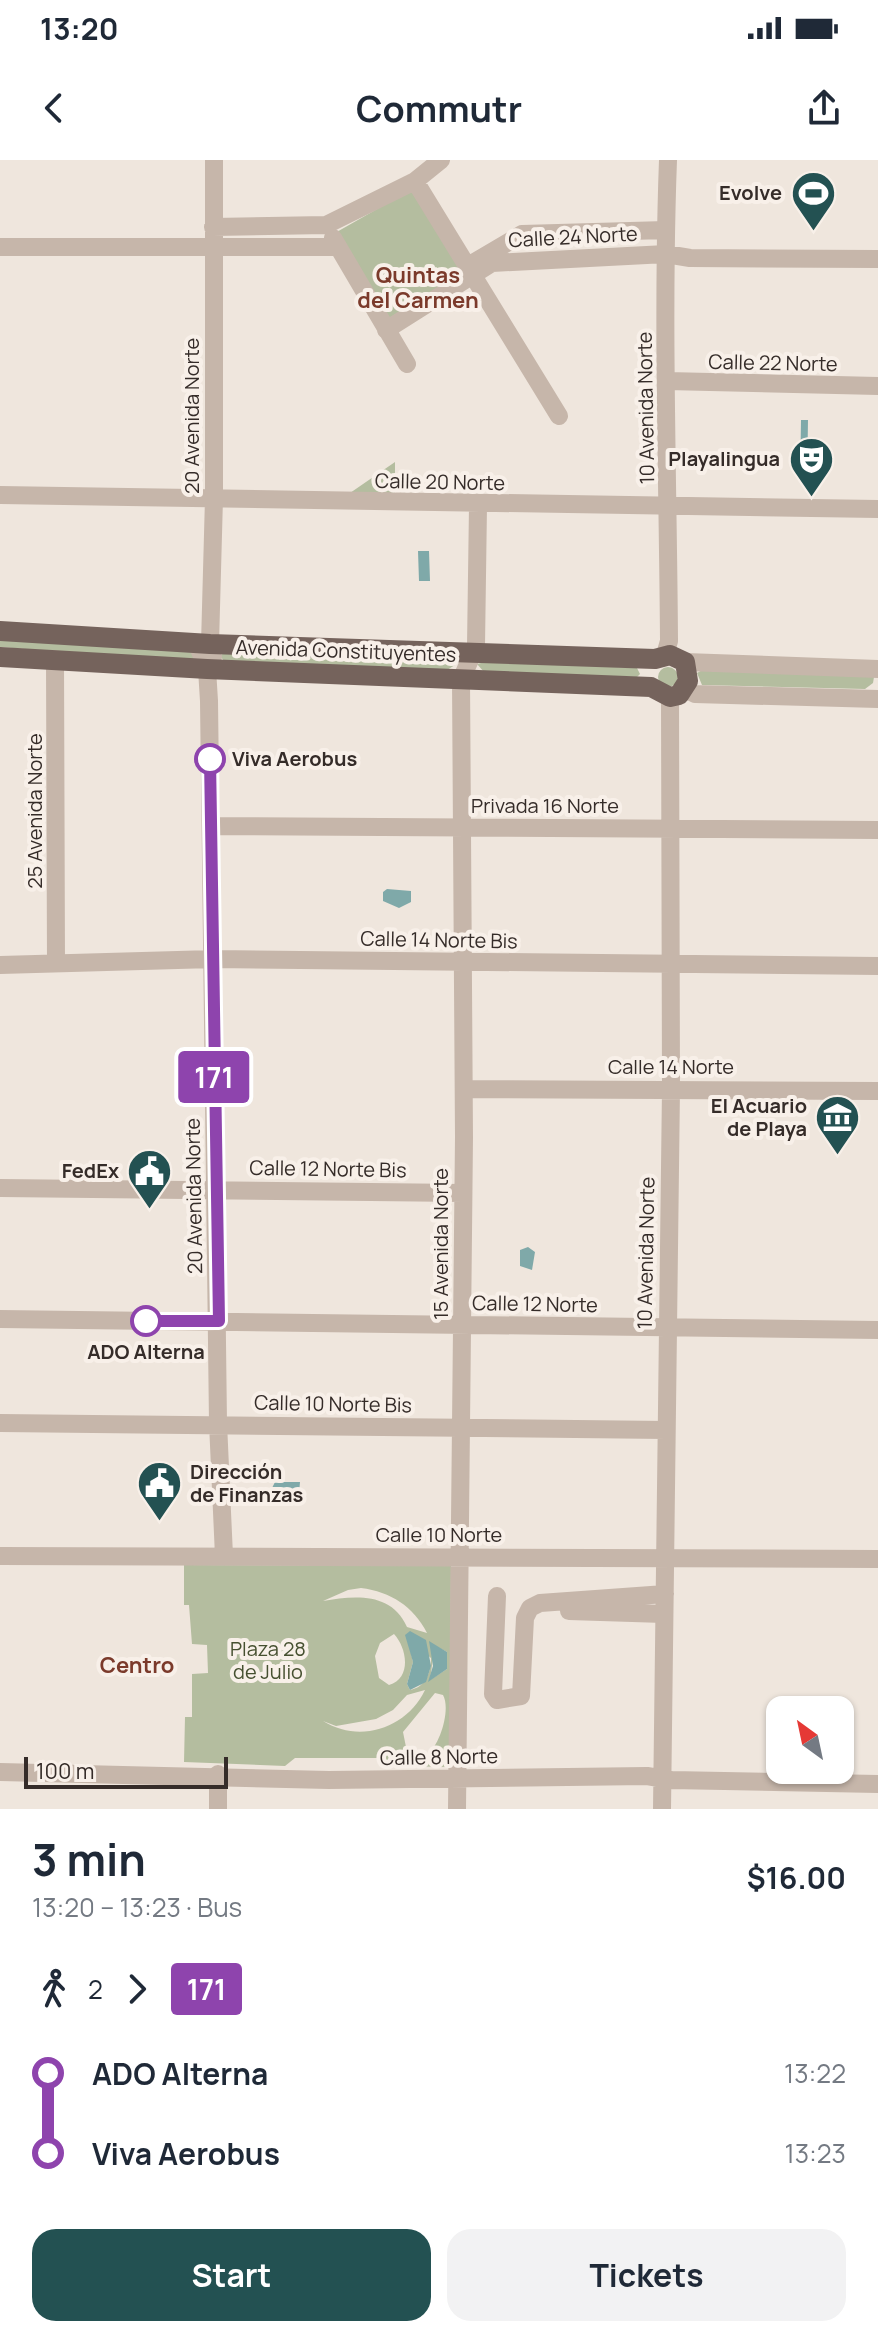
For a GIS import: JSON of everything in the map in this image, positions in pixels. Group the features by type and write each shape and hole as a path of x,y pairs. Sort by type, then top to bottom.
{"main road":[{"name":"Avenida Constituyentes","path":"0,631 204,644 675,658"},
{"name":"Avenida Constituyentes","path":"0,657 212,670 651,687 678,693"},
{"path":"675,658 678,693"}],"street":[{"name":"20 Avenida Norte","path":"214,160 214,498 204,644 212,670 218,1423 224,1556"},
{"path":"213,227 326,225 415,181 441,160"},
{"name":"10 Avenida Norte","path":"668,160 667,381 676,508 669,641 675,658"},
{"path":"415,181 559,416"},
{"path":"326,225 407,364"},
{"name":"Calle 24 Norte","path":"386,330 522,234 666,230"},
{"path":"0,247 338,247"},
{"name":"Calle 24 Norte","path":"472,270 492,263 666,254 690,258 878,259"},
{"name":"Calle 22 Norte","path":"667,381 878,386"},
{"name":"Calle 20 Norte","path":"0,495 478,506 878,509"},
{"path":"461,680 474,653 478,506"},
{"name":"Avenida Constituyentes","path":"675,658 878,669"},
{"name":"25 Avenida Norte","path":"55,659 56,963"},
{"name":"15 Avenida Norte","path":"457,1809 462,1557 464,1089 461,680"},
{"name":"10 Avenida Norte","path":"662,1809 672,965 669,828 678,693"},
{"name":"Avenida Constituyentes","path":"678,693 878,699"},
{"name":"Privada 16 Norte","path":"211,826 878,830"},
{"name":"Calle 14 Norte Bis","path":"0,965 213,959 878,966"},
{"name":"Calle 14 Norte","path":"464,1089 878,1091"},
{"name":"Calle 12 Norte Bis","path":"0,1188 463,1193"},
{"name":"Calle 12 Norte","path":"0,1319 878,1330"},
{"name":"Calle 10 Norte Bis","path":"0,1423 666,1430"},
{"name":"Calle 10 Norte","path":"0,1556 878,1559"},
{"path":"497,1596 493,1694 497,1700 521,1696 525,1618 530,1608 540,1603 665,1594"},
{"path":"530,1608 664,1614"},
{"name":"Calle 8 Norte","path":"0,1772 218,1774 295,1779 660,1776 671,1780 878,1784"},
{"path":"218,1774 218,1809"}],"green space":[{"path":"414,188 466,272 386,320 335,233"},
{"path":"395,462 395,493 350,493"},
{"path":"0,637 192,651 196,656 191,662 0,647"},
{"path":"225,652 445,660 455,665 447,670 225,662 220,656"},
{"path":"489,661 637,668 640,674 637,677 484,672 477,664"},
{"path":"668,667 675,670 678,677 675,684 668,687 661,684 658,677 661,670"},
{"path":"704,669 874,677 873,683 865,689 702,685 697,673"},
{"name":"Plaza 28 de Julio","path":"184,1565 451,1566 450,1767 392,1766 383,1758 295,1758 285,1766 184,1762 185,1717 192,1717 192,1674 208,1673 207,1645 192,1644 189,1605 184,1605","holes":["361,1588 391,1597 408,1608 427,1633 407,1627 400,1615 381,1602 359,1598 323,1601","394,1634 404,1654 401,1676 389,1685 379,1678 375,1656 380,1643","408,1640 431,1658 426,1678 420,1686 410,1690 407,1684 413,1662","430,1643 447,1652 447,1669 430,1680 433,1658","425,1690 407,1714 381,1728 352,1731 337,1728 323,1721 336,1726 376,1719 393,1710 407,1695","435,1693 443,1695 445,1718 432,1750 427,1755 406,1747 403,1732"]}],"water":[{"path":"801,420 808,420 807,482 800,482"},
{"path":"418,551 429,551 430,581 419,581"},
{"path":"387,889 411,891 411,902 399,908 383,901 383,892"},
{"path":"528,1247 535,1252 532,1270 520,1266 520,1250"},
{"path":"275,1482 300,1482 299,1494 275,1493 272,1488"},
{"path":"410,1631 426,1640 431,1666 426,1682 410,1690 407,1684 413,1662 405,1635"},
{"path":"429,1641 447,1652 447,1669 428,1682 433,1666"}],"bus line":[{"name":"171","path":"146,1321 219,1321 210,759"}],"place":[{"name":"Evolve","path":"813,232"},
{"name":"Playalingua","path":"811,498"},
{"name":"Viva Aerobus","path":"210,759"},
{"name":"El Acuario de Playa","path":"838,1157"},
{"name":"FedEx","path":"150,1210"},
{"name":"ADO Alterna","path":"146,1321"},
{"name":"Dirección de Finanzas","path":"159,1522"}],"district":[{"name":"Quintas del Carmen","path":"418,288"},
{"name":"Centro","path":"137,1665"}]}
